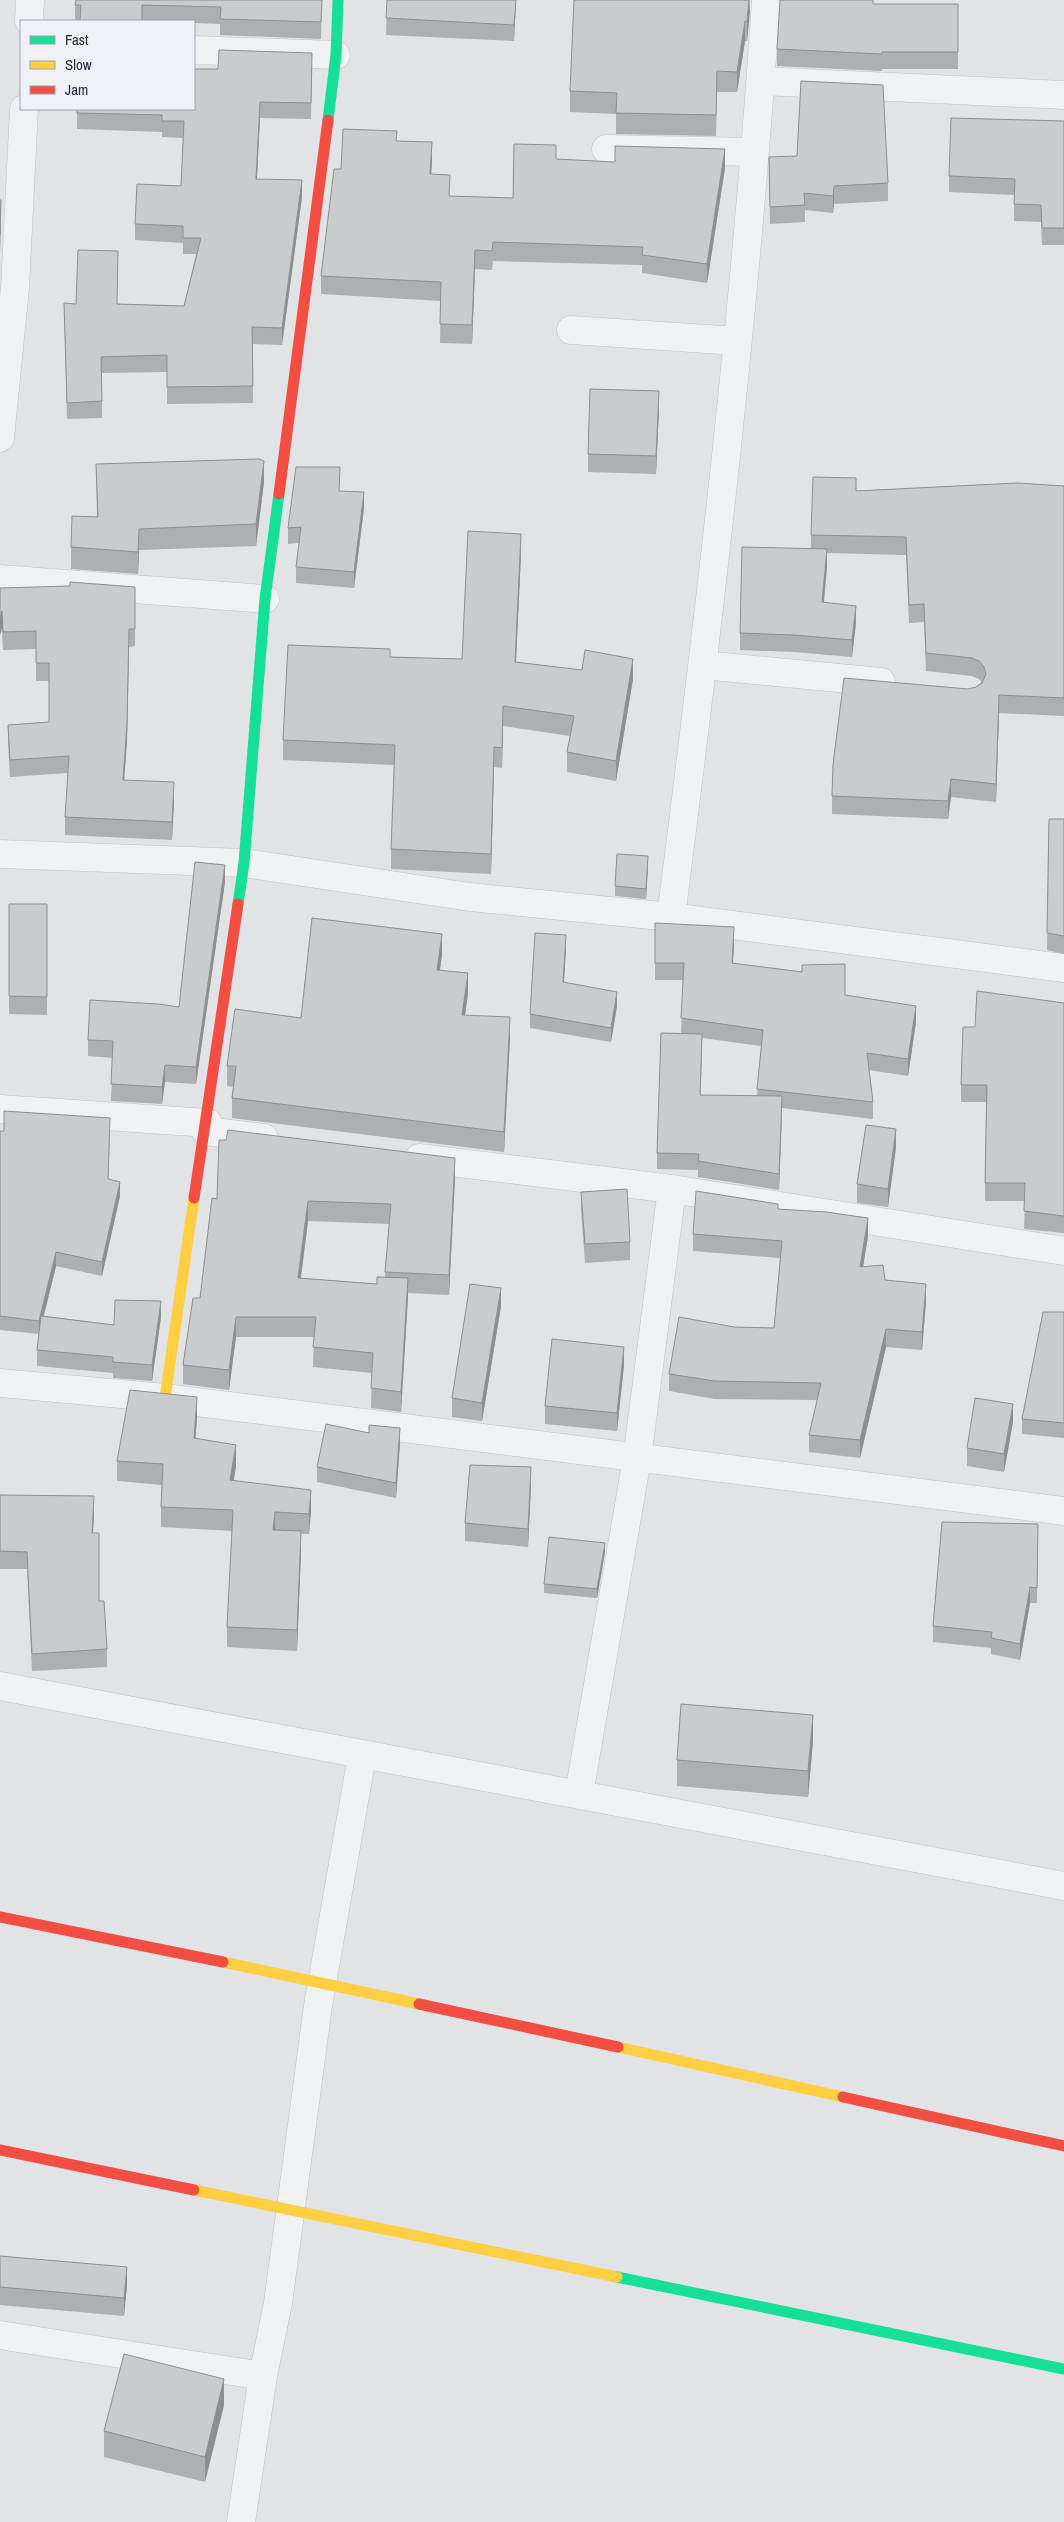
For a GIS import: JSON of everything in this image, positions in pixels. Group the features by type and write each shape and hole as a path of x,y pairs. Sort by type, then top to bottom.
{"street":[{"path":"29,20 30,0"},
{"path":"165,1398 207,1127 244,863 265,600 336,55 338,0"},
{"path":"671,917 703,665 737,341 761,81 766,0"},
{"path":"195,50 336,55"},
{"path":"761,81 1064,94"},
{"path":"0,438 7,288 24,110"},
{"path":"606,149 754,152"},
{"path":"571,330 737,341"},
{"path":"0,579 265,600"},
{"path":"703,665 910,685"},
{"path":"0,854 244,863 470,897 671,917 1064,968"},
{"path":"0,1109 207,1127 286,1141"},
{"path":"394,1154 672,1189 1064,1251"},
{"path":"579,1794 637,1459 672,1189"},
{"path":"0,1383 165,1398 637,1459 1064,1511"},
{"path":"0,1686 362,1756 579,1794 1064,1886"},
{"path":"241,2522 263,2376 278,2303 322,1982 362,1756"},
{"path":"0,1917 322,1982 1064,2146"},
{"path":"0,2150 1064,2369"},
{"path":"0,2335 263,2376"}],"building":[{"path":"76,0 322,0 321,22 220,19 221,7 142,5 142,20 80,20 81,5 75,5"},
{"path":"387,0 516,0 514,25 386,18"},
{"path":"574,0 749,0 737,72 717,71 716,115 616,113 617,93 570,91"},
{"path":"780,0 873,0 873,4 958,4 958,52 882,52 882,54 777,49"},
{"path":"219,50 312,53 311,103 260,102 256,179 302,180 282,328 252,327 253,386 167,387 167,355 101,357 102,401 67,403 64,303 76,304 78,250 118,251 117,304 184,306 201,238 183,238 183,226 135,224 137,184 181,186 184,121 162,121 162,115 77,113 77,110 195,110 195,69 218,69"},
{"path":"801,81 883,85 888,183 834,186 833,196 804,193 805,205 770,207 769,157 797,156"},
{"path":"951,118 1064,121 1064,228 1042,228 1041,205 1014,204 1015,179 949,176"},
{"path":"343,129 397,131 396,141 432,142 430,174 450,175 449,196 513,198 514,144 556,145 556,159 615,162 615,146 725,149 707,264 642,255 643,247 493,242 492,251 475,250 472,325 440,324 441,282 321,276 334,169 341,169"},
{"path":"0,200 1,200 0,235"},
{"path":"590,389 659,391 656,456 588,454"},
{"path":"259,459 264,461 256,524 139,529 138,552 71,547 72,516 98,517 96,464"},
{"path":"296,467 340,467 339,491 364,492 354,572 296,567 301,527 288,528"},
{"path":"813,477 856,478 856,491 1017,483 1064,486 1064,698 999,695 996,784 951,779 948,801 832,796 833,764 844,678 968,689 982,683 986,674 984,667 979,661 972,658 926,653 924,604 909,605 906,537 811,535"},
{"path":"468,531 521,534 515,662 582,670 585,650 633,659 616,761 567,752 574,716 503,706 502,748 494,747 491,854 391,849 395,745 283,740 288,645 390,649 390,657 462,659"},
{"path":"742,547 827,549 822,602 856,606 852,640 740,633"},
{"path":"70,582 135,587 135,629 129,629 127,724 123,780 174,782 172,822 65,817 69,756 10,760 8,725 49,722 49,663 36,663 36,631 3,632 2,611 0,618 0,588 70,586"},
{"path":"1049,819 1064,819 1064,936 1047,933"},
{"path":"617,854 648,856 646,889 615,886"},
{"path":"195,862 225,865 196,1067 165,1065 162,1087 111,1084 113,1041 88,1040 90,1000 179,1007"},
{"path":"9,904 47,904 47,997 9,996"},
{"path":"312,918 442,934 437,970 468,973 462,1015 510,1017 504,1132 232,1098 236,1066 227,1066 235,1009 301,1018"},
{"path":"655,923 734,927 732,963 802,972 802,965 845,964 845,995 916,1006 908,1059 867,1053 873,1102 757,1089 763,1030 681,1018 684,963 655,963"},
{"path":"535,933 566,935 563,982 617,992 611,1028 530,1014"},
{"path":"977,991 1064,1003 1064,1216 1024,1211 1025,1183 985,1183 987,1085 961,1085 963,1027 975,1027"},
{"path":"661,1033 702,1034 700,1095 782,1096 779,1174 698,1161 699,1154 657,1153"},
{"path":"4,1111 110,1118 108,1179 120,1182 102,1262 56,1252 39,1321 0,1316 0,1131 4,1131"},
{"path":"866,1125 896,1129 888,1189 857,1184"},
{"path":"228,1130 455,1158 449,1275 385,1272 391,1204 308,1201 298,1278 377,1284 377,1277 408,1278 401,1392 371,1388 373,1353 313,1347 316,1317 236,1317 229,1370 183,1365 193,1298 200,1298 212,1198 217,1199 219,1140 226,1140"},
{"path":"627,1189 630,1242 585,1244 581,1192"},
{"path":"696,1191 778,1204 778,1209 826,1212 868,1218 860,1267 883,1265 885,1280 926,1284 922,1332 886,1329 860,1440 809,1435 821,1383 715,1381 669,1374 679,1317 734,1327 774,1328 782,1241 693,1234"},
{"path":"470,1284 501,1288 482,1403 452,1398"},
{"path":"115,1300 161,1301 152,1365 113,1362 113,1357 37,1350 41,1316 114,1325"},
{"path":"1043,1312 1064,1312 1064,1423 1022,1419"},
{"path":"552,1339 624,1347 617,1413 545,1406"},
{"path":"130,1390 197,1397 194,1438 236,1445 230,1480 311,1490 309,1514 275,1512 273,1530 301,1531 297,1630 227,1627 233,1510 161,1507 163,1464 117,1461"},
{"path":"975,1398 1013,1404 1004,1454 967,1448"},
{"path":"326,1424 369,1433 369,1425 400,1428 396,1483 317,1467"},
{"path":"470,1465 531,1467 528,1529 465,1523"},
{"path":"0,1495 94,1496 92,1533 99,1533 99,1601 104,1601 107,1649 32,1654 27,1552 0,1551"},
{"path":"942,1522 1038,1524 1037,1588 1030,1587 1020,1644 991,1638 992,1632 933,1626"},
{"path":"549,1537 605,1543 597,1589 544,1584"},
{"path":"681,1704 813,1715 808,1771 677,1760"},
{"path":"0,2256 127,2267 124,2298 0,2287"},
{"path":"124,2354 224,2379 205,2457 104,2431"}],"traffic: fast":[{"path":"328,120 336,55 338,0"},
{"path":"238,904 244,863 265,599 279,494"},
{"path":"617,2277 1064,2369"}],"traffic: slow":[{"path":"165,1398 194,1198"},
{"path":"223,1962 419,2004"},
{"path":"618,2047 843,2097"},
{"path":"194,2190 617,2277"}],"traffic: jam":[{"path":"279,494 328,120"},
{"path":"194,1198 238,904"},
{"path":"0,1917 223,1962"},
{"path":"419,2004 618,2047"},
{"path":"843,2097 1064,2146"},
{"path":"0,2150 194,2190"}]}
